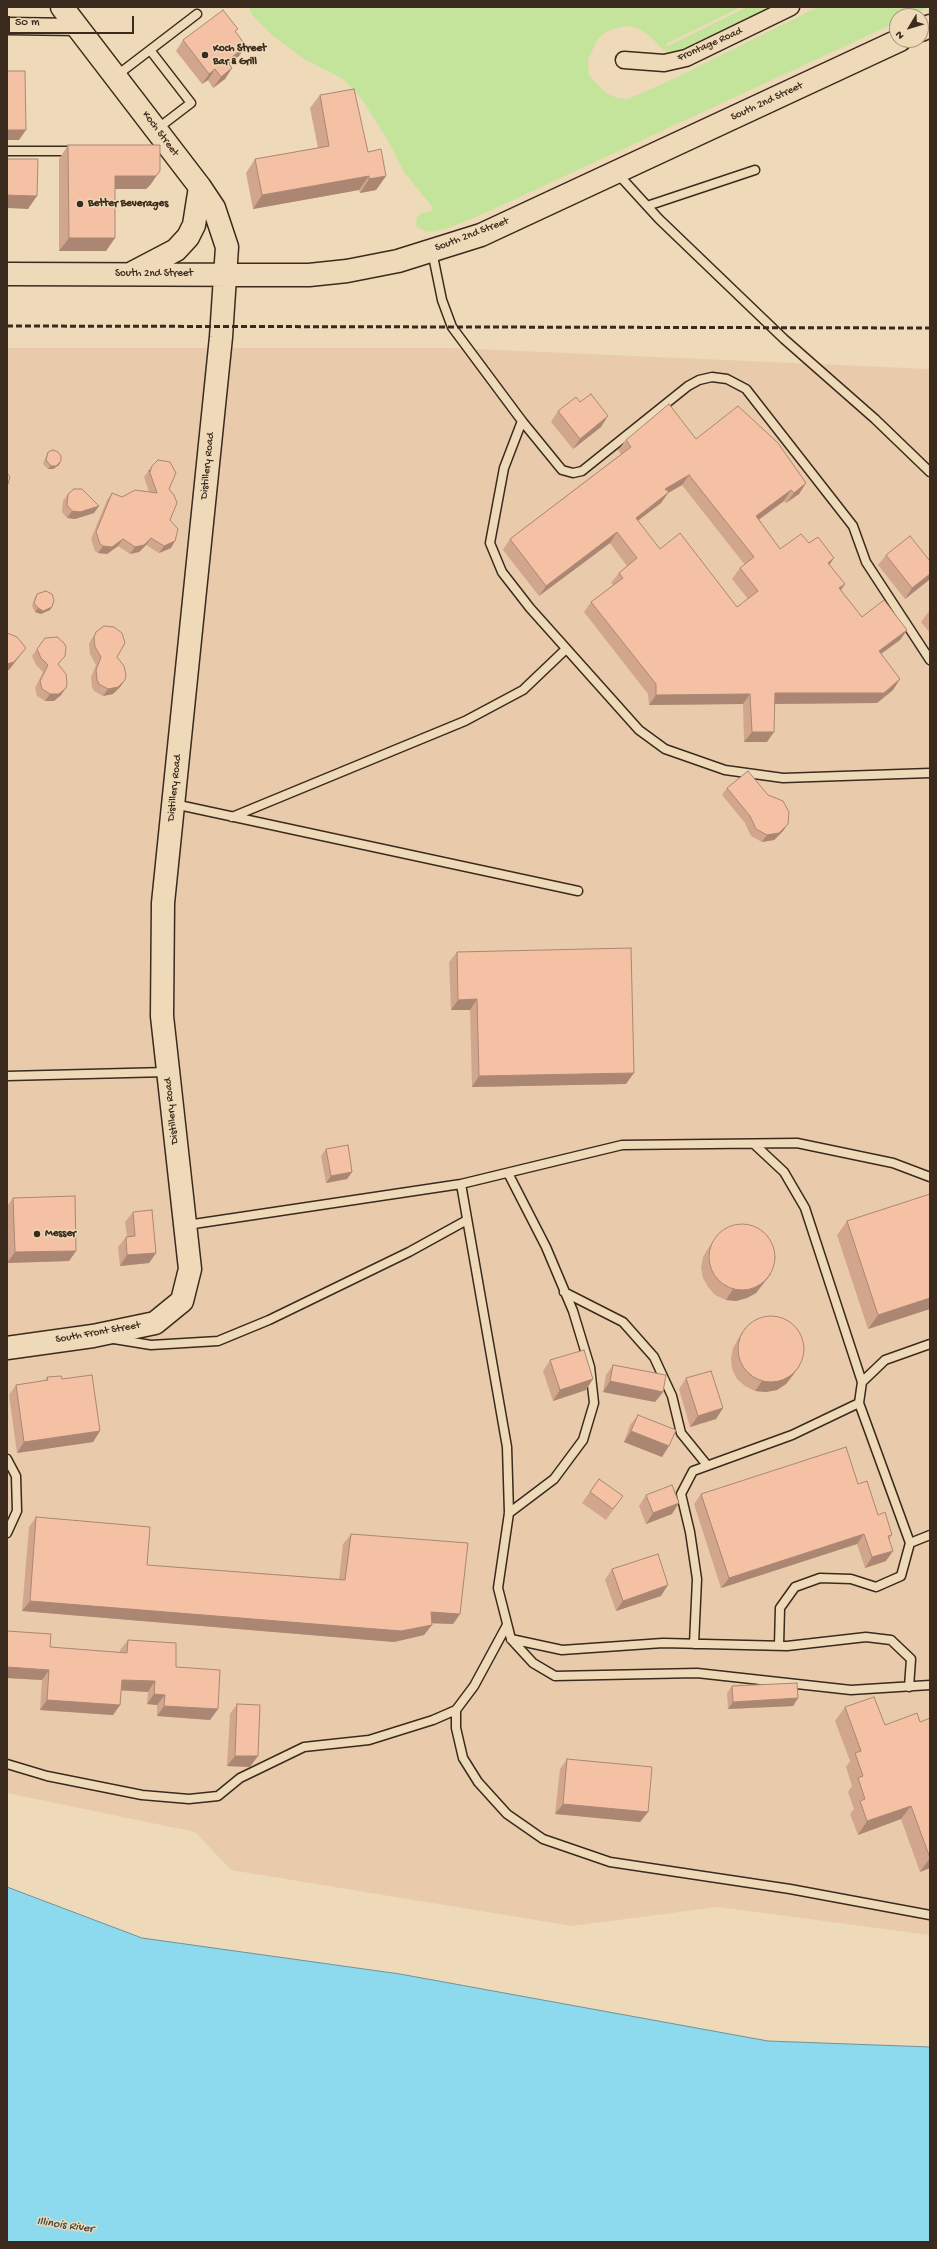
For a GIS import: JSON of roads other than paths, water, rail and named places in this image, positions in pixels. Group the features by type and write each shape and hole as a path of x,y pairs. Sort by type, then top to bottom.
{"street":[{"name":"Koch Street","path":"62,7 161,139 200,187 214,208 222,228 227,247 224,275"},
{"name":"Frontage Road","path":"624,60 664,63 686,58 791,7"},
{"path":"7,26 78,27"},
{"name":"South 2nd Street","path":"7,274 224,275 331,273 398,261 481,234 889,45"},
{"path":"129,274 176,250 188,237 194,225 200,187"},
{"name":"Distillery Road","path":"182,1301 190,1269 184,1226 162,1016 163,903 221,337 224,275"},
{"name":"South Front Street","path":"7,1348 94,1336 155,1323 182,1301"}],"lane":[{"path":"116,77 197,14"},
{"path":"150,50 191,103 161,139"},
{"path":"7,151 82,151"},
{"path":"647,206 754,170"},
{"path":"616,172 647,206 784,339 875,419 930,472"},
{"path":"432,251 442,300 452,327 522,421 562,470 573,473 582,471 688,386 699,380 712,377 727,379 746,389 853,526 866,562 930,660"},
{"path":"522,421 504,468 490,543 502,572 530,608 639,730 665,749 725,770 783,778 930,774"},
{"path":"232,817 464,721 523,690 566,649"},
{"path":"173,804 578,891"},
{"path":"7,1076 168,1072"},
{"path":"754,1144 784,1172 805,1208 862,1382 859,1403 910,1543 901,1576 876,1587 851,1580 820,1578 795,1587 780,1608 779,1646"},
{"path":"184,1226 461,1184 622,1145 797,1144 893,1163 930,1177"},
{"path":"508,1173 546,1247 564,1292 590,1367 594,1403 583,1440 554,1479 510,1513"},
{"path":"461,1184 507,1447 510,1513 498,1588 511,1639 533,1663 555,1676 697,1673 851,1690 930,1685"},
{"path":"94,1336 151,1345 218,1340 269,1320 409,1252 467,1220"},
{"path":"564,1292 623,1322 654,1356 672,1396 681,1433 707,1465"},
{"path":"862,1382 885,1360 930,1344"},
{"path":"694,1644 698,1579 681,1494 693,1471 792,1435 859,1403"},
{"path":"7,1459 16,1476 17,1511 7,1533"},
{"path":"910,1543 930,1535"},
{"path":"7,1764 47,1776 142,1795 189,1799 218,1796 240,1778 304,1747 369,1740 433,1720 456,1710 474,1686 507,1624"},
{"path":"511,1639 562,1650 663,1643 779,1646 866,1637 891,1640 911,1659 910,1687"},
{"path":"456,1710 456,1728 463,1758 478,1782 507,1814 543,1839 610,1862 790,1889 930,1915"}],"water":[{"name":"Illinois River","path":"7,1887 142,1938 400,1974 768,2041 930,2047 930,2242 7,2242"}],"railway":[{"path":"7,326 930,328"}],"place":[{"name":"Koch Street Bar & Grill","path":"205,55"},
{"name":"Better Beverages","path":"80,204"},
{"name":"Messer","path":"37,1234"}]}
